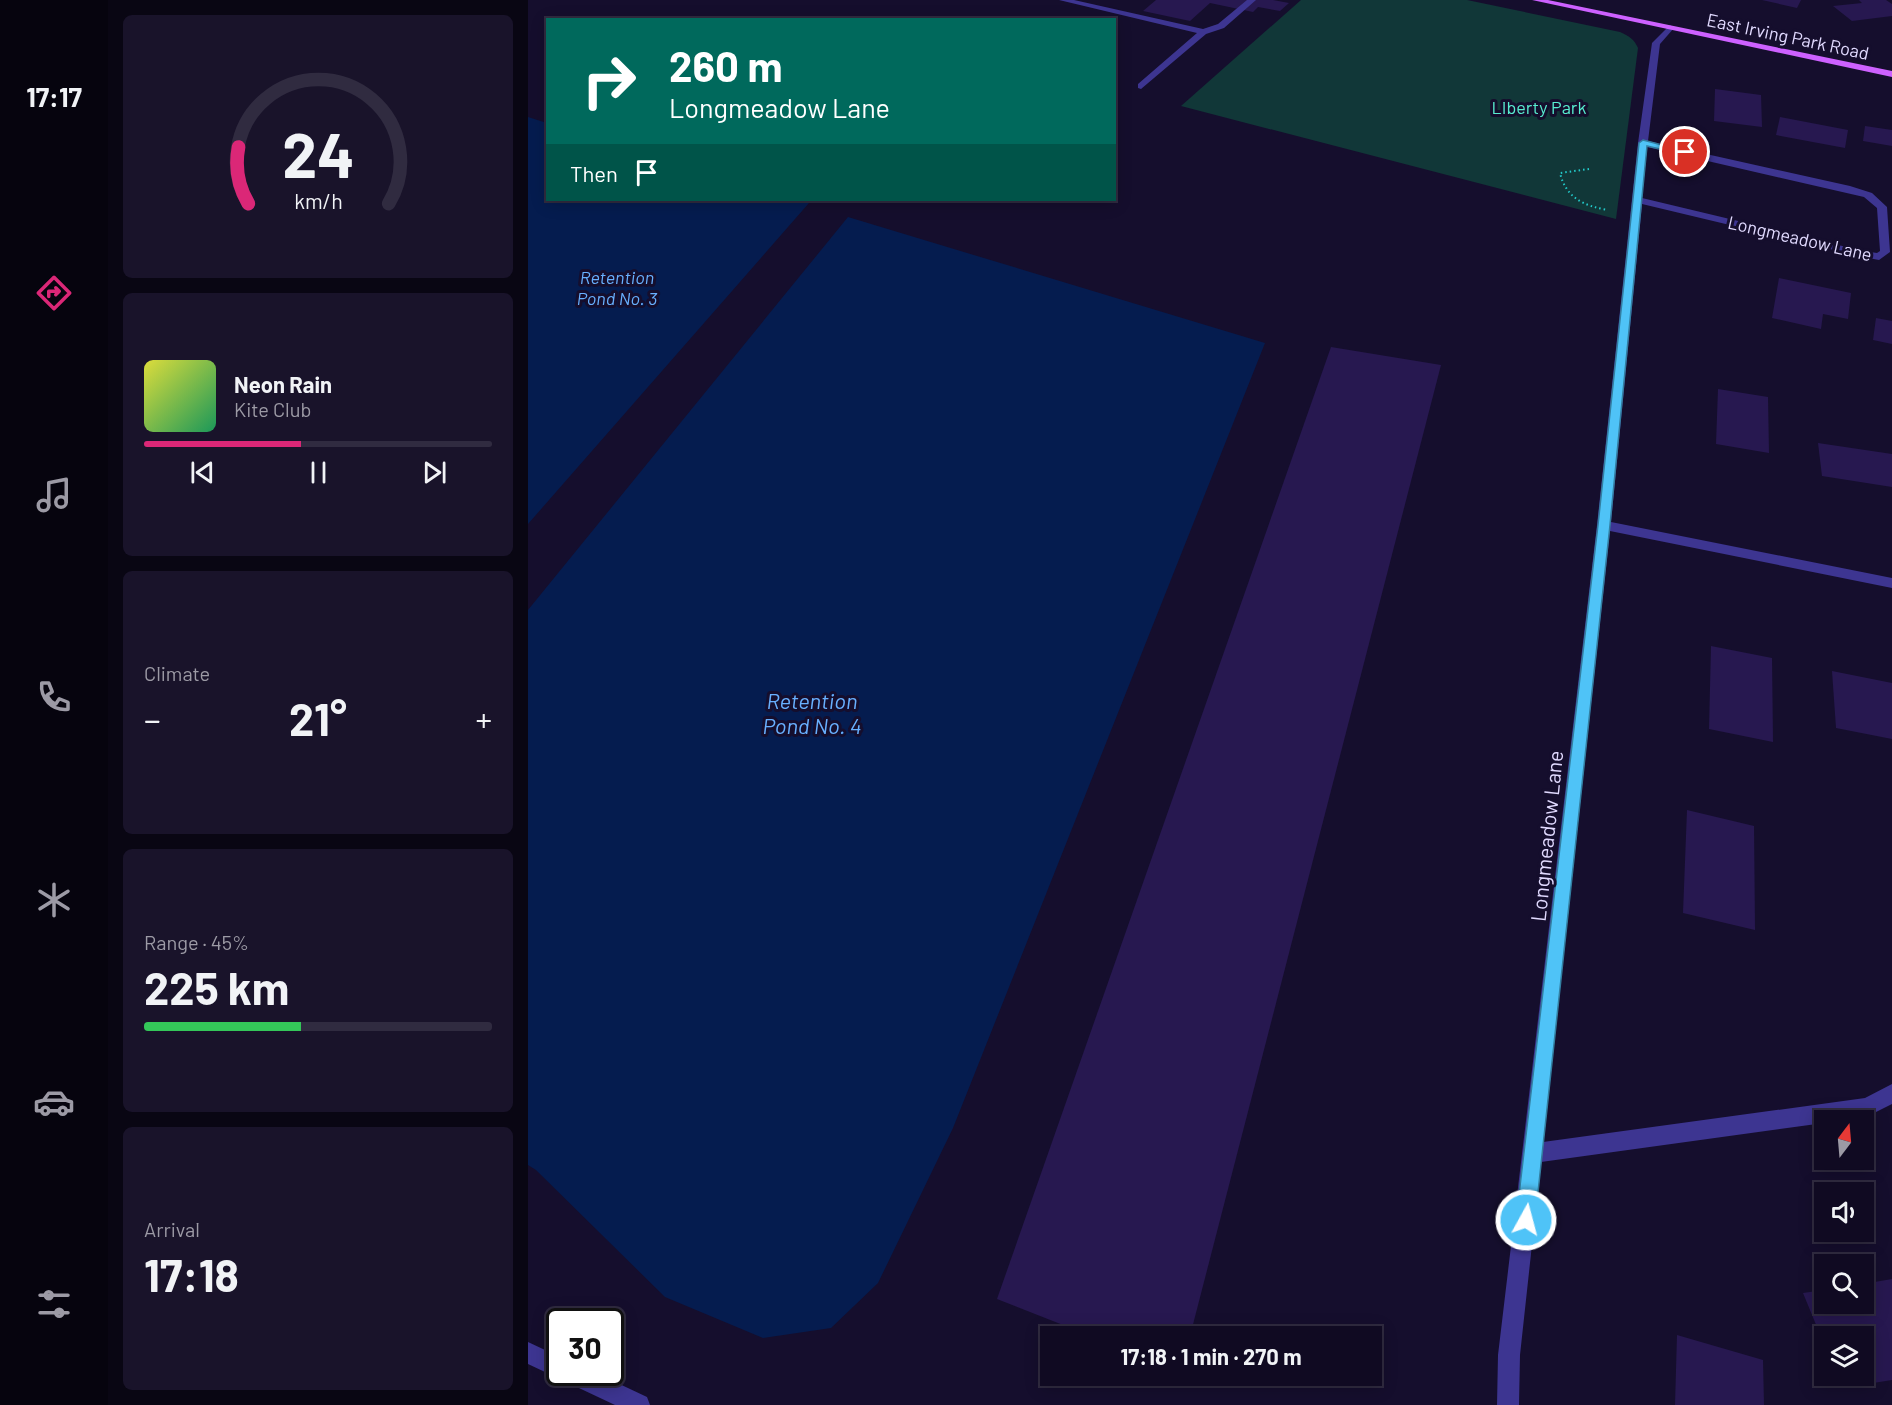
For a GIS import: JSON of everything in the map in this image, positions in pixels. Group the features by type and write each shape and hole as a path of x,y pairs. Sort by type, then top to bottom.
{"main road":[{"name":"East Irving Park Road","path":"1536,0 1892,74"}],"street":[{"path":"1063,0 1203,32"},
{"path":"1141,86 1203,32 1221,26 1252,0"},
{"name":"Longmeadow Lane","path":"1508,1405 1509,1355 1534,1153 1604,525 1643,143 1656,43 1670,28"},
{"name":"Longmeadow Lane","path":"1637,200 1863,254 1879,257 1885,252 1882,207 1869,195 1643,143"},
{"path":"1604,525 1892,583"},
{"path":"1534,1153 1868,1107 1892,1093"},
{"path":"528,1353 546,1361"},
{"path":"599,1386 639,1405"}],"path":[{"path":"1589,169 1560,173 1563,187 1579,202 1592,208 1609,210"}],"green space":[{"name":"LIberty Park","path":"1301,0 1467,0 1620,32 1629,36 1638,48 1616,219 1181,106"}],"water":[{"name":"Retention Pond No. 3","path":"528,117 546,123 546,201 801,201 809,203 528,524"},
{"name":"Retention Pond No. 4","path":"848,217 1265,343 953,1128 878,1283 831,1328 763,1338 665,1297 536,1170 528,1165 528,610"}],"building":[{"path":"1156,0 1273,0 1289,3 1280,11 1258,7 1253,12 1210,3 1190,21 1143,11"},
{"path":"1762,0 1801,0 1797,8"},
{"path":"1859,0 1886,0 1892,4 1892,16 1852,21 1833,6 1862,3"},
{"path":"1715,89 1761,95 1762,127 1714,121"},
{"path":"1780,117 1848,130 1845,148 1776,135"},
{"path":"1865,126 1892,130 1892,146 1863,141"},
{"path":"1779,278 1851,293 1848,319 1823,314 1821,329 1772,318"},
{"path":"1876,318 1892,321 1892,344 1873,340"},
{"path":"1331,347 1441,365 1193,1326 1066,1326 997,1299"},
{"path":"1718,389 1768,397 1769,453 1716,444"},
{"path":"1818,443 1892,454 1892,487 1822,476"},
{"path":"1711,646 1772,658 1773,742 1709,729"},
{"path":"1832,671 1892,683 1892,739 1836,728"},
{"path":"1687,810 1754,826 1755,930 1683,913"},
{"path":"1892,1279 1892,1380 1874,1383 1874,1326 1817,1326 1803,1293 1814,1291 1814,1314 1874,1314 1874,1282"},
{"path":"1677,1335 1763,1360 1764,1405 1675,1405"}],"route":[{"path":"1526,1220 1604,525 1643,143 1685,152"}]}
